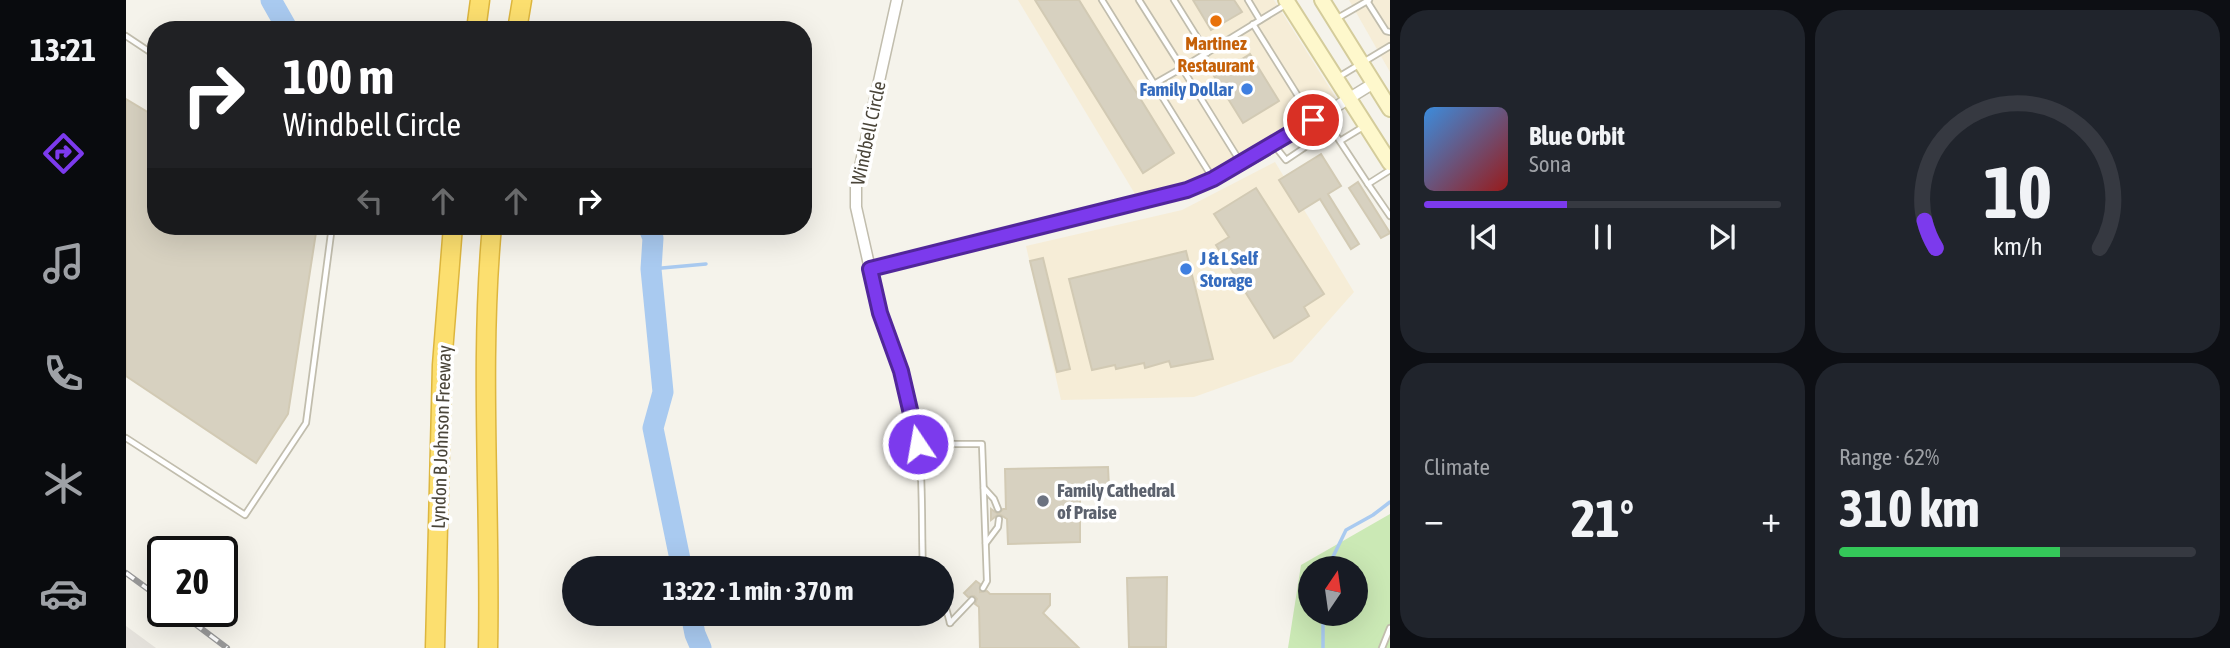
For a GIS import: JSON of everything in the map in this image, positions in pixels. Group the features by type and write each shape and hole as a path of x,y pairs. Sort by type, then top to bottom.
{"highway":[{"path":"477,21 480,0"},
{"path":"518,21 522,0"},
{"name":"Lyndon B Johnson Freeway","path":"436,648 441,377 452,235"},
{"path":"491,235 485,293 491,648"}],"main road":[{"path":"1322,0 1390,109"},
{"path":"1287,1 1390,163"}],"street":[{"name":"Windbell Circle","path":"870,269 856,207 856,185 897,0"},
{"path":"870,269 1173,194 1213,179 1241,164 1374,83"}],"lane":[{"path":"1102,0 1213,179"},
{"path":"1139,0 1241,164"},
{"path":"1174,0 1207,53"},
{"path":"1248,0 1260,20"},
{"path":"1154,84 1287,1"},
{"path":"1334,20 1368,1 1386,31 1390,32"},
{"path":"1252,24 1317,117 1340,141 1390,216"},
{"path":"126,36 147,50"},
{"path":"1336,79 1390,46"},
{"path":"1340,141 1365,125"},
{"path":"1274,144 1286,160 1332,130"},
{"path":"1368,184 1390,170"},
{"path":"126,438 245,515 306,423 331,235"},
{"path":"870,269 880,313 901,371 918,444 922,556"},
{"path":"918,444 982,444 987,581 984,588"},
{"path":"984,488 994,499 998,509"},
{"path":"986,543 998,527 999,519"},
{"path":"954,619 972,600"},
{"path":"1382,648 1390,628"}],"shaded area":[{"path":"1018,0 1274,0 1336,98 1249,150 1199,176 1135,194"},
{"path":"1349,0 1390,0 1390,72"},
{"name":"J & L Self Storage","path":"1275,162 1354,292 1292,362 1194,397 1061,400 1026,246 1182,210"},
{"path":"126,626 156,648 126,648"}],"green space":[{"path":"1390,514 1390,648 1288,648 1298,584 1298,626 1368,626 1368,556 1317,556"}],"building":[{"path":"1035,0 1079,0 1174,153 1143,173"},
{"name":"Martinez Restaurant","path":"1193,0 1234,0 1242,12 1211,30"},
{"name":"Family Dollar","path":"1250,54 1279,101 1243,123 1214,76"},
{"path":"126,99 147,112 147,235 316,235 288,414 256,463 126,376"},
{"path":"1321,154 1341,186 1328,194 1359,244 1351,249 1320,199 1299,212 1279,180"},
{"path":"1358,182 1390,233 1381,238 1349,188"},
{"path":"1256,188 1324,294 1304,307 1309,316 1274,338 1216,245 1229,237 1214,214"},
{"path":"1186,251 1213,359 1171,367 1169,361 1145,368 1144,363 1116,369 1115,365 1092,370 1069,279"},
{"path":"1043,258 1070,369 1057,372 1030,261"},
{"name":"Family Cathedral of Praise","path":"1108,467 1109,488 1080,489 1080,542 1008,544 1007,519 999,514 991,520 991,509 998,514 1006,509 1005,469"},
{"path":"1167,577 1166,647 1129,647 1127,578"},
{"path":"976,581 980,584 980,592 987,591 990,594 1050,594 1050,605 1043,613 1079,648 980,648 979,607 975,604 977,599 964,593"}],"waterway":[{"path":"271,0 283,21"},
{"path":"652,235 651,269 663,392 653,428 679,556"},
{"path":"651,269 706,264"},
{"path":"1333,556 1346,530 1390,502"},
{"path":"693,626 701,648"},
{"path":"1323,626 1323,648"}],"railway":[{"path":"126,573 147,588"},
{"path":"199,627 227,648"}],"place":[{"name":"Martinez Restaurant","path":"1216,21"},
{"name":"Family Dollar","path":"1247,89"},
{"name":"J & L Self Storage","path":"1186,269"},
{"name":"Family Cathedral of Praise","path":"1043,501"}],"route":[{"path":"918,444 901,371 880,313 870,269 1187,190 1213,179 1313,120"}]}
